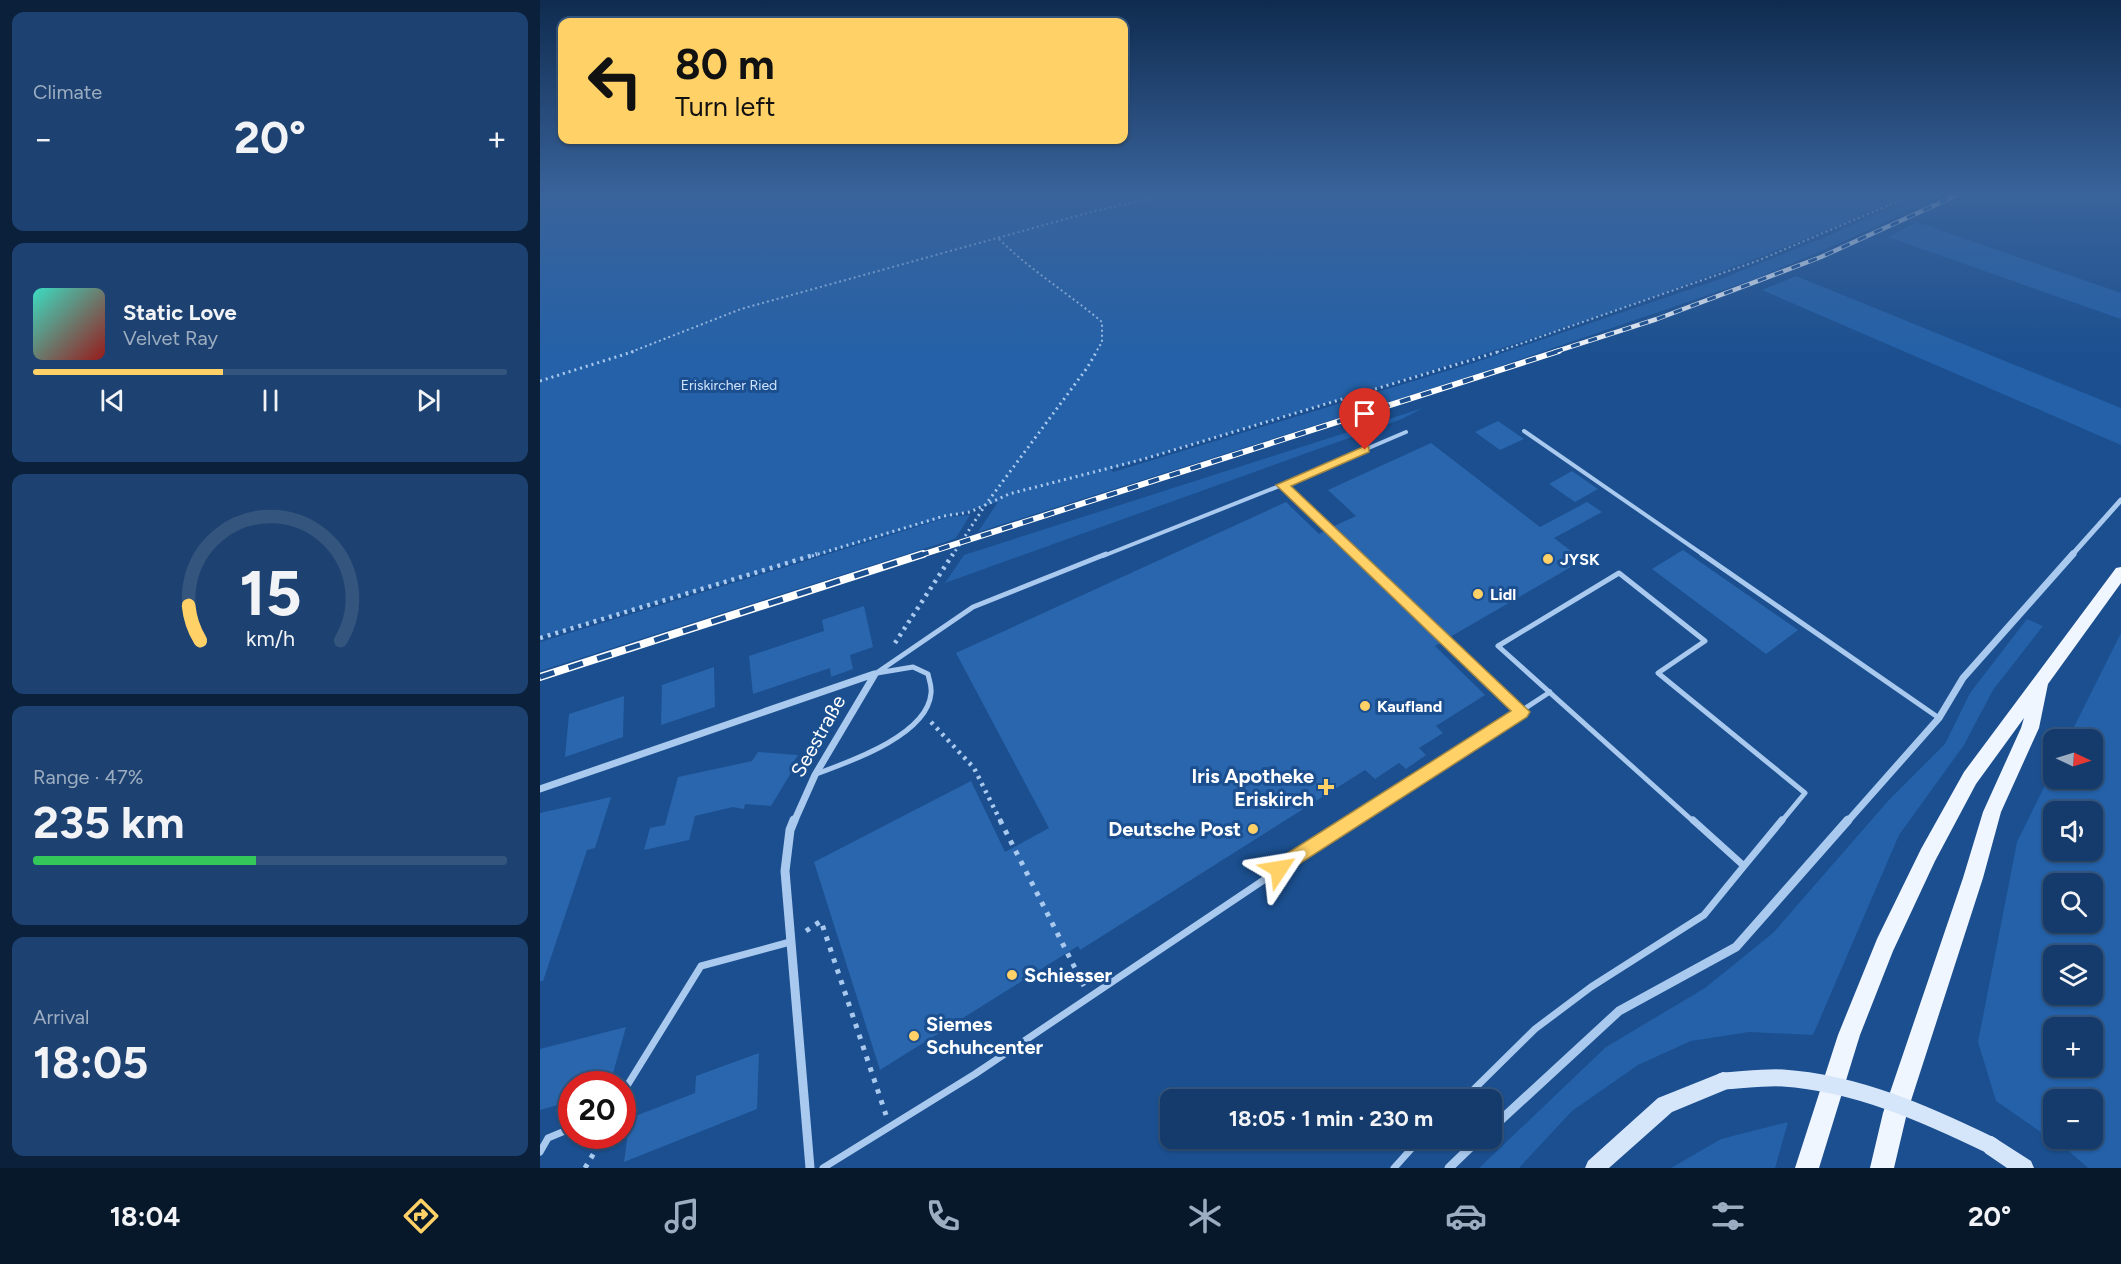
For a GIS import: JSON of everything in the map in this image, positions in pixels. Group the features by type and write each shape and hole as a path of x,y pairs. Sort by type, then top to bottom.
{"main road":[{"path":"1807,1168 1849,1035 1884,946 1970,778 2121,572"},
{"path":"1882,1168 1895,1113 1973,878 1992,812 2030,728 2042,677"}],"street":[{"path":"1502,1119 1619,1011 1736,947 1939,718 1963,678 2121,500"},
{"name":"Seestraße","path":"810,1168 785,871 790,830 815,775 874,674"},
{"name":"Seestraße","path":"540,789 874,674"},
{"path":"1595,1168 1665,1105 1724,1082 1781,1078 1833,1084 1887,1099 1937,1119 1992,1146 2024,1168"},
{"path":"1449,1168 1469,1149"}],"lane":[{"path":"1524,431 1939,718"},
{"path":"874,674 973,607 1282,485 1406,432"},
{"path":"1282,485 1522,712"},
{"path":"1474,1089 1535,1029 1591,987 1704,915 1745,867 1805,793 1658,673 1705,640 1619,573 1498,646 1745,867"},
{"path":"815,775 854,761 903,734 923,713 932,695 928,674 913,667 874,674"},
{"path":"823,1168 975,1074 1089,995 1550,693"},
{"path":"636,1071 701,966 790,942"},
{"path":"540,1152 548,1138 558,1134"},
{"path":"1394,1168 1411,1149"}],"path":[{"path":"540,381 626,354 741,309 957,250"},
{"path":"874,674 986,504 1087,368 1102,342 1102,322 1065,291 1023,263 1010,250"},
{"path":"540,638 944,516 970,512 1009,494 1144,459 1470,361 1616,312 1784,250"},
{"path":"923,713 974,768 1089,995"},
{"path":"790,942 821,921 890,1128"},
{"path":"585,1168 596,1149"}],"green space":[{"name":"Eriskircher Ried","path":"540,250 1777,250 1613,311 1413,377 1110,469 1113,472 1473,363 1723,278 1794,250 1825,250 1752,280 1477,374 978,532 998,502 540,637"},
{"path":"1924,250 1996,250 2121,293 2121,319"},
{"path":"1796,276 2121,408 2121,445 1762,290"},
{"path":"1423,408 1402,419 945,583 964,555"},
{"path":"970,515 956,538 948,541 540,671 540,642 949,517"},
{"path":"2027,619 2043,626 1993,690 1964,745 1899,835 1813,1035 1749,1032 1691,1041 1638,1065 1572,1111 1519,1168 1479,1168 1499,1149 1502,1149 1502,1146 1606,1047 1705,988 1773,933 1888,801 1945,744 1970,693"},
{"path":"2121,633 2121,1168 2088,1168 2065,1149 2103,1149 2103,1089 2043,1089 2043,1134 1996,1101 1978,1042 2017,842 2043,789 2103,789 2103,729 2073,729"},
{"path":"1788,1122 1775,1168 1671,1168 1721,1139"}],"building":[{"path":"1498,421 1524,439 1500,450 1475,432"},
{"path":"1431,443 1540,527 1587,502 1602,512 1554,538 1583,560 1450,637 1332,527 1356,516 1328,490"},
{"path":"1572,471 1598,489 1575,502 1549,484"},
{"path":"1286,502 1319,534 1325,531 1441,643 1435,646 1485,695 1436,726 1443,733 1419,748 1426,755 1406,769 1399,763 1375,779 1365,770 1080,950 1078,946 880,1070 814,862 971,781 1005,852 1049,828 956,653"},
{"path":"1683,550 1798,630 1766,654 1652,569"},
{"path":"864,606 873,647 850,655 853,669 831,677 830,668 753,694 749,656 824,631 822,620"},
{"path":"714,667 715,707 661,725 662,685"},
{"path":"624,696 623,737 565,757 569,714"},
{"path":"758,752 798,755 790,767 794,768 771,806 745,804 744,809 733,807 695,816 689,840 644,850 650,828 665,825 678,777 752,761"},
{"path":"611,797 595,848 587,850 543,981 540,981 540,813"},
{"path":"626,1027 614,1071 558,1071 558,1105 540,1110 540,1049"},
{"path":"759,1053 757,1109 624,1162 626,1149 636,1149 636,1116 695,1093 696,1076"}],"railway":[{"path":"1554,352 1657,319 1837,250"},
{"path":"918,556 1559,351"},
{"path":"540,677 923,554"}],"place":[{"name":"JYSK","path":"1548,559"},
{"name":"Lidl","path":"1478,594"},
{"name":"Kaufland","path":"1365,706"},
{"name":"Iris Apotheke Eriskirch","path":"1326,787"},
{"name":"Deutsche Post","path":"1253,829"},
{"name":"Schiesser","path":"1012,975"},
{"name":"Siemes Schuhcenter","path":"914,1036"}],"route":[{"path":"1279,869 1522,712 1282,485 1365,450"}]}
